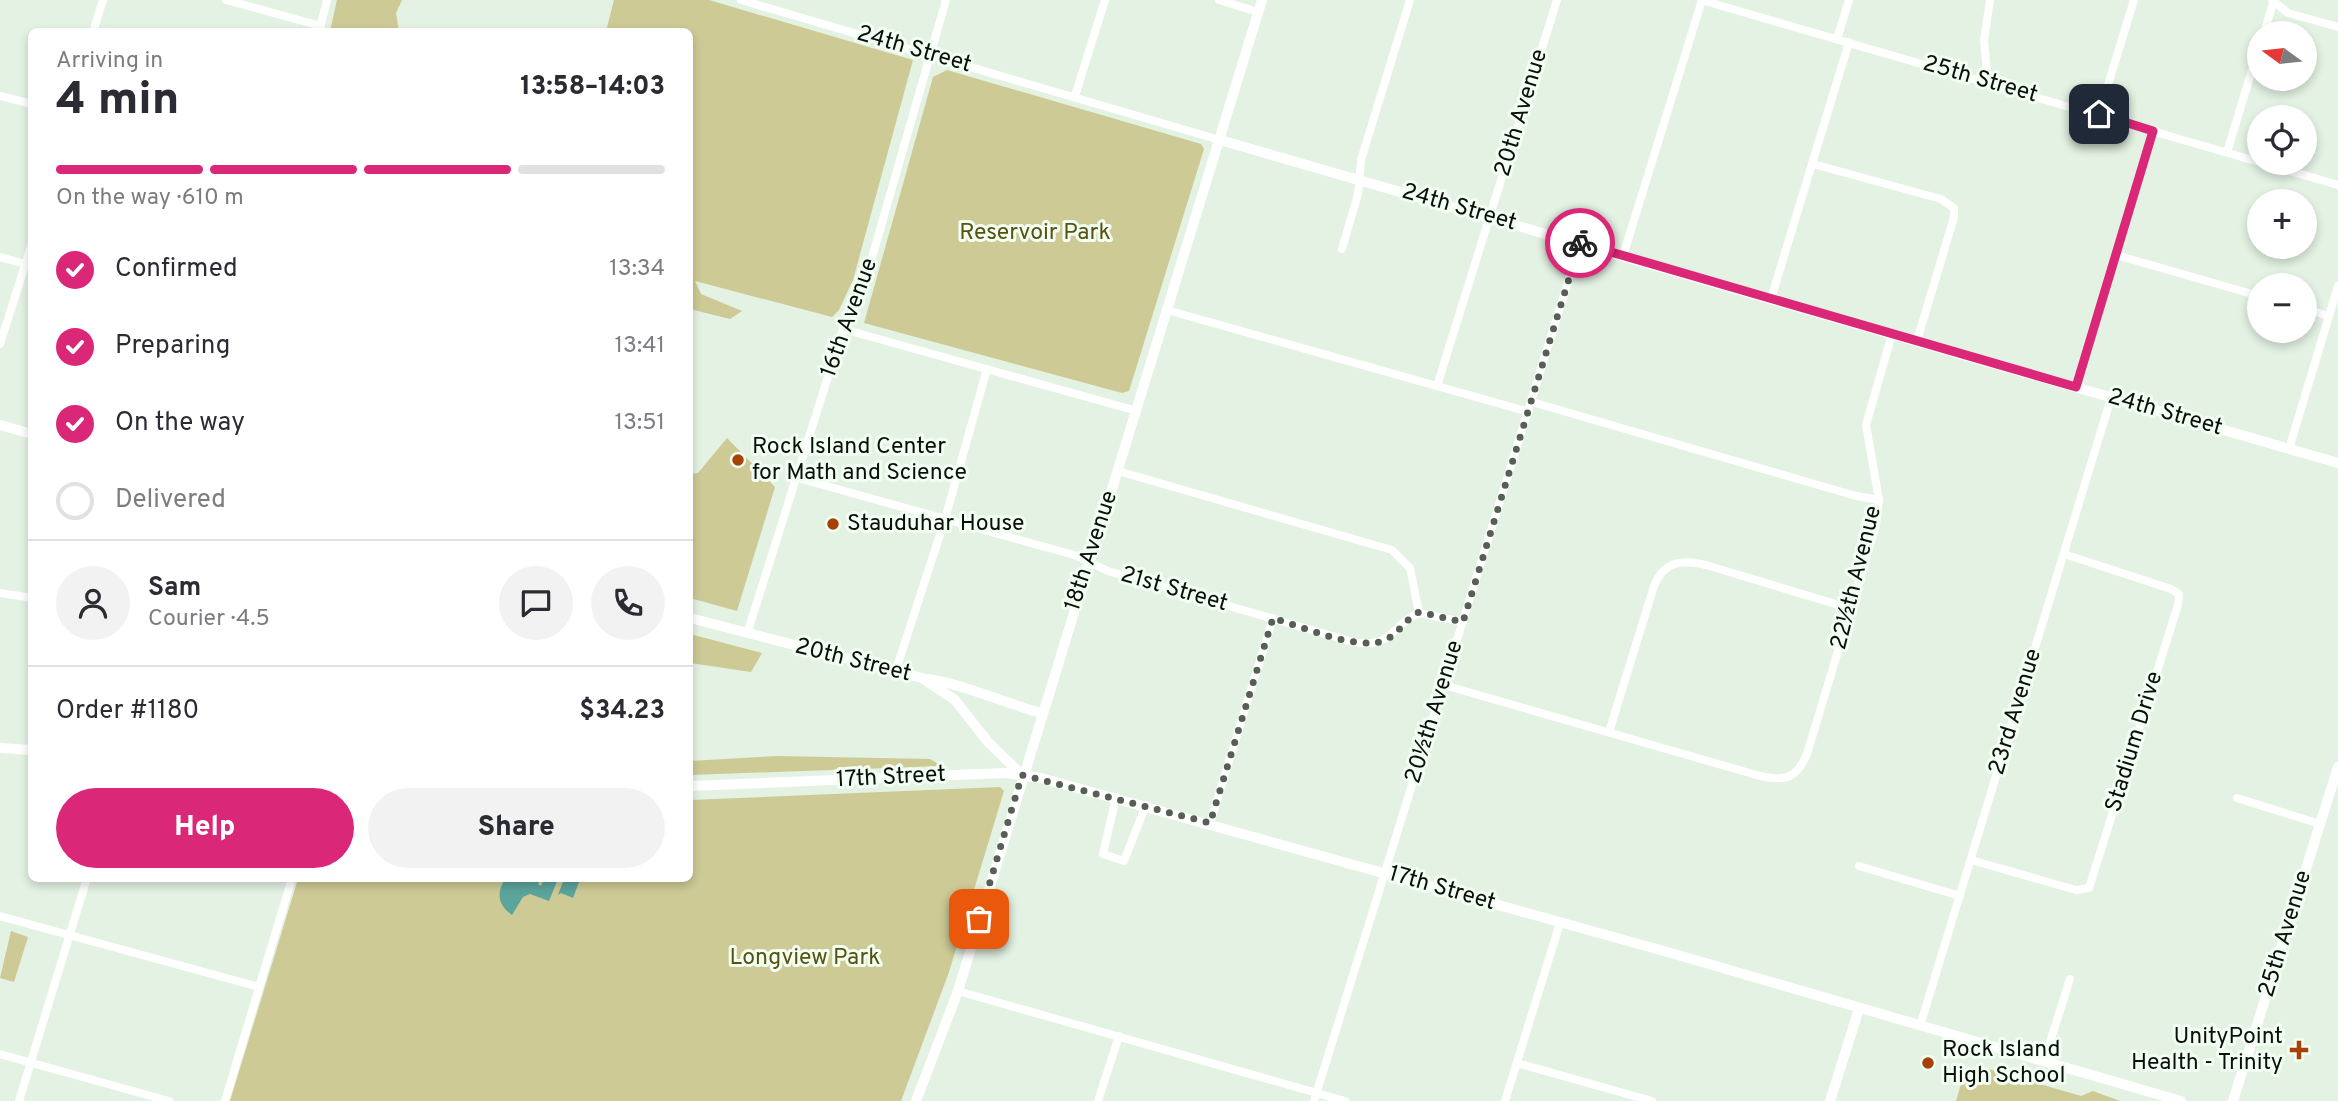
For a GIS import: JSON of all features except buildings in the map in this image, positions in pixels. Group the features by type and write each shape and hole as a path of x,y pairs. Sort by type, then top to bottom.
{"street":[{"path":"94,28 103,0"},
{"path":"226,0 317,28"},
{"path":"320,28 327,0"},
{"name":"24th Street","path":"741,0 2338,463"},
{"name":"16th Avenue","path":"747,634 843,328 867,275 946,0"},
{"path":"1074,96 1105,0"},
{"path":"1219,0 1258,12"},
{"name":"18th Avenue","path":"916,1101 958,991 1022,775 1137,411 1262,0"},
{"path":"1342,249 1360,179 1361,160 1410,0"},
{"name":"20th Avenue","path":"1437,386 1558,0"},
{"path":"1623,256 1702,0"},
{"name":"25th Street","path":"1702,0 2247,158"},
{"path":"1837,39 1849,0"},
{"path":"1988,82 1984,40 1990,0"},
{"path":"2099,114 2134,0"},
{"path":"2267,21 2273,1 2288,13 2338,27"},
{"path":"1770,299 1849,43"},
{"path":"2227,152 2247,86"},
{"path":"0,96 28,103"},
{"path":"2076,387 2153,131"},
{"path":"1813,164 1951,204 1954,217 1917,341"},
{"name":"25th Street","path":"2303,175 2338,186"},
{"name":"20½th Avenue","path":"1315,1097 1580,243"},
{"path":"2116,256 2247,293"},
{"path":"0,257 28,265 0,344"},
{"path":"2289,449 2338,286"},
{"path":"1167,310 1529,412"},
{"path":"2317,312 2329,316"},
{"path":"843,328 1137,411"},
{"name":"22½th Avenue","path":"1609,732 1760,776 1777,780 1792,776 1807,754 1876,525 1879,500 1866,425 1892,334"},
{"path":"895,673 945,519 987,369"},
{"name":"23rd Avenue","path":"1920,1026 2111,398"},
{"path":"1532,401 1843,492 1879,500"},
{"path":"0,425 28,433"},
{"path":"1118,471 1392,550 1409,568 1419,612 1463,622"},
{"name":"21st Street","path":"797,478 1074,555 1108,571 1353,642 1373,644 1388,639 1407,619 1419,612"},
{"name":"Stadium Drive","path":"1971,860 2076,890 2089,888 2174,618 2179,598 2176,592 2064,554"},
{"path":"1444,685 1609,732 1658,575 1672,564 1688,561 1852,609"},
{"path":"0,593 28,597"},
{"path":"1210,823 1273,618"},
{"name":"20th Street","path":"693,619 922,678 955,700 988,741 1022,775"},
{"path":"922,678 951,683 1002,703 1042,713"},
{"path":"0,748 28,750"},
{"name":"25th Avenue","path":"2233,1101 2338,767"},
{"name":"17th Street","path":"693,786 1005,773 1022,775 1210,823 2180,1101"},
{"path":"1116,797 1103,854 1124,861 1146,805"},
{"path":"2237,798 2320,824"},
{"path":"1859,866 1960,896"},
{"path":"19,1101 86,882"},
{"path":"225,1101 291,882"},
{"path":"0,916 260,987"},
{"path":"1505,1101 1560,923"},
{"path":"2044,1061 2070,979"},
{"path":"958,991 1119,1036 1315,1097 1345,1101"},
{"path":"1830,1101 1859,1009"},
{"path":"1098,1101 1119,1036"},
{"path":"0,1054 169,1101"},
{"path":"1517,1063 1651,1101"}],"green space":[{"path":"337,0 402,0 396,13 398,28 331,28"},
{"path":"614,0 709,0 913,60 853,280 839,310 832,317 695,281 701,294 742,311 730,319 693,310 693,28 607,28"},
{"name":"Reservoir Park","path":"947,70 1201,144 1204,149 1129,391 1122,393 864,323 933,77"},
{"path":"727,438 775,487 737,611 693,599 693,474 698,473"},
{"path":"693,635 762,653 751,672 693,663"},
{"path":"777,756 930,759 942,766 693,775 693,761"},
{"name":"Longview Park","path":"1000,787 1004,791 949,972 901,1101 230,1101 297,882 693,882 693,800"},
{"path":"11,931 28,937 14,982 0,978"},
{"path":"1985,1068 2081,1096 2093,1091 2120,1101 1956,1101 1962,1081"}],"water":[{"path":"504,882 539,882 541,886 543,882 557,882 549,901 530,894 523,897 512,915 501,903 500,889"},
{"path":"563,882 579,882 573,898 561,893 558,895"}],"way so far":[{"path":"979,919 1022,775 1064,783 1210,823 1273,618 1364,644 1388,639 1407,619 1419,612 1463,622 1580,243"}],"place":[{"name":"Rock Island Center for Math and Science","path":"738,460"},
{"name":"Stauduhar House","path":"833,524"},
{"name":"UnityPoint Health - Trinity","path":"2299,1050"},
{"name":"Rock Island High School","path":"1928,1063"}],"route":[{"path":"1580,243 2076,387 2153,131 2099,114"}]}
